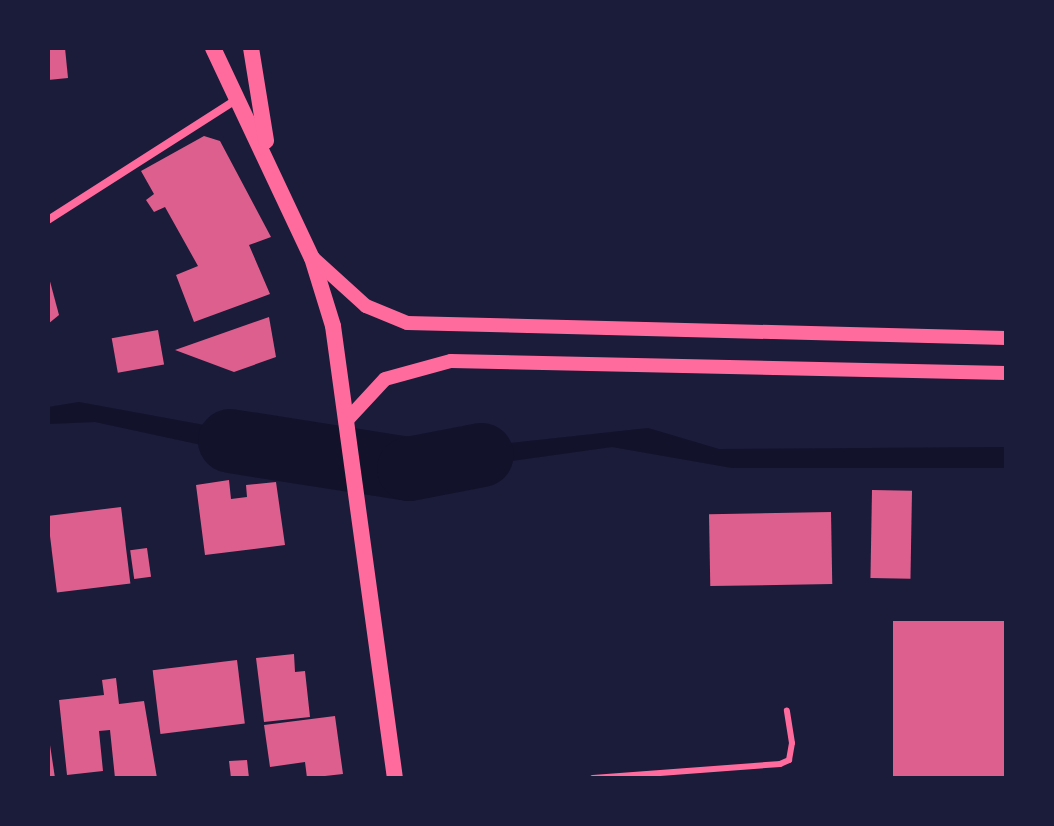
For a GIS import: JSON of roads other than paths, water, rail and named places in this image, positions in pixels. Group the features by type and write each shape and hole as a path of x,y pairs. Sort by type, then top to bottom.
{"main road":[{"path":"213,48 312,258 350,427 395,778"},
{"path":"251,48 272,170"}],"street":[{"path":"48,220 237,99"},
{"path":"312,258 366,306 407,323 1006,338"},
{"path":"350,427 385,379 451,361 1006,373"}],"lane":[{"path":"593,778 780,764 789,760 792,743 787,710"}],"waterway":[{"path":"230,441 409,469 482,455"}]}
